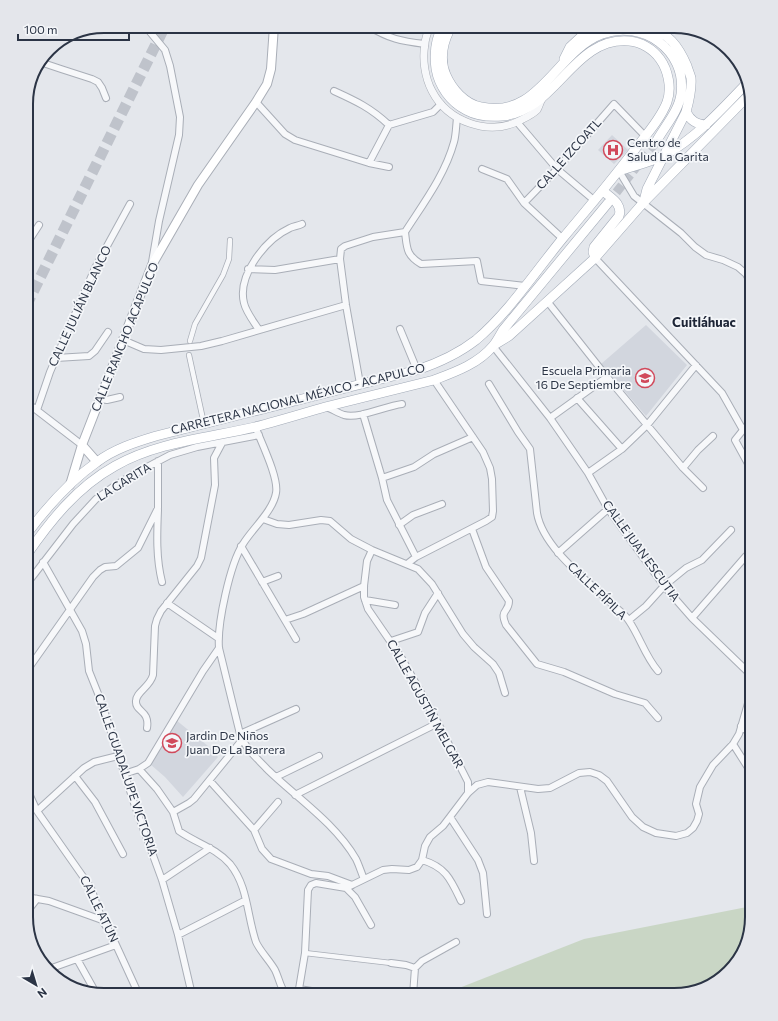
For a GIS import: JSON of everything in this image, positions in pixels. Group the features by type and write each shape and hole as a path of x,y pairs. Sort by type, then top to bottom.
{"main road":[{"name":"CALLE RANCHO ACAPULCO","path":"70,485 82,445 152,265 198,185 267,84 272,69 274,33"},
{"name":"CARRETERA NACIONAL MÉXICO - ACAPULCO","path":"33,524 70,485 97,462 134,443 416,370 436,364 462,351 491,326 595,201 646,136 668,100 669,84 666,71 660,58 648,47 634,42 621,40 606,43 593,49 580,60 542,99 526,109 512,115 490,117 474,114 462,108 452,100 444,90 438,76 434,59 436,44 441,33"},
{"path":"448,33 443,46 442,60 445,73 450,83 468,102 478,107 492,109 510,108 523,101 538,91 574,52 587,41 607,33"},
{"path":"559,69 570,47 587,33"},
{"path":"642,33 651,36 660,42 670,52 677,66 681,80 681,94 677,106 656,142"},
{"path":"643,203 647,189 686,112 690,98 691,76 680,50 661,33"},
{"path":"619,171 665,155 688,140 706,125 743,87"},
{"path":"493,346 509,336 595,258 643,203 745,100"},
{"path":"686,112 690,120 698,125 706,125"},
{"path":"595,258 593,252 594,247 619,216 620,211 619,205 603,191"},
{"name":"CARRETERA NACIONAL MÉXICO - ACAPULCO","path":"33,546 43,531 74,497 92,481 114,466 137,455 158,448 257,431 326,407 434,380 472,363 493,346 503,330 608,203"},
{"path":"82,445 97,462"}],"street":[{"path":"151,33 165,50 170,66 180,117 179,135 159,221 152,265"},
{"path":"378,33 398,41 424,44"},
{"path":"428,33 424,44 424,63 427,78 432,91 441,104 457,118 488,128 505,126 529,117 537,109 542,99"},
{"path":"46,64 98,82 106,98"},
{"path":"334,91 363,104 378,114 389,125"},
{"path":"256,102 285,134 294,140 369,163 389,167"},
{"path":"369,163 389,125 433,112 441,104"},
{"name":"CALLE IZCOATL","path":"524,203 558,168 614,104 646,136"},
{"path":"457,118 454,142 446,164 432,190 405,232 408,254 421,264 477,260 481,281 525,286"},
{"path":"517,122 558,168 595,201"},
{"path":"482,169 507,179 524,203 563,239"},
{"path":"619,171 634,196 681,233 706,256 723,260 738,267 745,273"},
{"name":"CALLE JULIÁN BLANCO","path":"37,410 56,358 95,268 130,204"},
{"path":"259,330 244,303 243,290 248,269 258,255 274,239 290,228 302,224"},
{"path":"33,234 39,225"},
{"path":"360,384 346,305 340,259 341,249 345,246 373,237 405,232"},
{"path":"190,340 195,324 223,274 229,259 230,240"},
{"path":"595,258 722,393 743,430 735,440 745,458"},
{"path":"248,269 275,270 340,259"},
{"path":"547,302 607,377 648,424 683,468 702,488"},
{"path":"123,340 144,349 161,350 200,346 346,305"},
{"path":"400,330 416,370"},
{"path":"56,358 89,356 95,351 108,332"},
{"name":"CALLE JUAN ESCUTIA","path":"493,346 550,418 588,473 608,509 664,586 692,618 745,667"},
{"path":"189,355 204,424"},
{"path":"588,473 622,449 648,424 696,365"},
{"path":"550,418 607,377"},
{"path":"408,564 416,557 472,529 492,517 493,511 492,479 490,468 483,452 434,380"},
{"name":"CALLE PÍPILA","path":"489,384 530,449 539,522 542,530 558,553 629,620 648,658 658,671"},
{"path":"100,399 107,400 120,397"},
{"path":"577,398 622,449"},
{"path":"326,407 345,415 363,414 391,405 402,404"},
{"path":"33,407 82,445"},
{"path":"363,414 387,500 416,557"},
{"path":"257,431 276,481 276,493 272,505 263,519 241,546 234,564 228,583 218,638 219,648 241,737 250,752 325,821 356,859 364,879"},
{"name":"LA GARITA","path":"33,576 73,524 96,499 132,475 170,456 197,447 222,443 257,431"},
{"path":"683,468 698,450 713,436"},
{"path":"382,478 414,467 434,454 473,437"},
{"path":"147,728 148,721 146,715 137,707 136,699 138,694 151,682 153,675 155,626 157,618 197,566 201,558 215,485 214,458 222,443"},
{"path":"158,462 157,553 158,568 162,582"},
{"path":"399,525 413,515 442,504"},
{"path":"33,662 93,577 100,570 106,567 116,566 138,548 158,508"},
{"name":"CALLE PÍPILA","path":"558,553 608,509"},
{"path":"263,519 277,524 289,525 321,520 330,521 351,539 372,550 418,569 432,584 463,634 474,648 493,664 499,673 505,693"},
{"path":"472,529 486,567 509,601 509,606 503,612 503,618 506,625 538,664 564,672 615,694 645,703 658,718"},
{"path":"629,620 646,606 664,586 686,568 702,560 730,530"},
{"path":"241,546 296,639"},
{"name":"CALLE AGUSTÍN MELGAR","path":"372,550 367,561 364,586 365,600 368,610 391,641 438,723 468,782 468,793"},
{"path":"692,618 745,557"},
{"name":"CALLE GUADALUPE VICTORIA","path":"43,562 82,630 86,644 89,671 101,701 124,774 162,880 178,935 190,988"},
{"path":"262,582 278,576"},
{"path":"285,620 303,614 364,586"},
{"path":"391,641 418,632 425,613 438,593"},
{"path":"365,600 395,605"},
{"path":"167,604 218,638"},
{"path":"124,774 140,769 148,763 203,671 219,648"},
{"path":"173,812 189,803 210,781 241,737 296,709"},
{"name":"CALLE JUAN ESCUTIA","path":"734,744 745,720"},
{"path":"296,795 438,723"},
{"path":"741,726 745,729"},
{"path":"346,888 383,870 409,870 417,867 422,860 424,846 430,837 443,826 468,793 477,785 488,782 538,789 550,788 579,773 590,772 607,781 632,817 643,827 656,833 676,836 686,833 693,828 697,821 699,814 696,804 700,787 713,765 734,744 745,762"},
{"path":"37,811 84,768 94,762 118,756"},
{"path":"276,777 319,756"},
{"path":"140,769 157,789 173,812 179,831 218,853 230,865 239,880 246,900 257,943 276,972 282,988"},
{"path":"75,776 95,802 122,854"},
{"path":"210,781 254,830 262,849 272,859 311,874 328,876 352,885"},
{"path":"520,787 531,833 534,861"},
{"name":"CALLE ATÚN","path":"33,802 37,811 91,888 102,920 116,945 136,988"},
{"path":"254,830 278,802"},
{"path":"450,817 478,860 482,873 487,914"},
{"path":"162,880 210,848"},
{"path":"422,860 432,863 442,869 449,878 461,901"},
{"path":"299,988 305,953 308,890 311,885 316,883 346,888 355,897 371,925"},
{"path":"33,898 49,901 102,920"},
{"path":"33,904 37,899"},
{"path":"178,935 246,900"},
{"path":"414,968 456,942"},
{"path":"56,967 116,945"},
{"path":"305,953 406,965 414,968"},
{"path":"77,959 92,987"},
{"path":"413,988 414,968"}],"shaded area":[{"name":"Centro de Salud La Garita","path":"612,135 628,150 614,164 598,150"},
{"name":"Escuela Primaria 16 De Septiembre","path":"646,325 687,365 646,416 601,364"},
{"path":"176,720 208,746 218,757 183,797 165,777 150,764"}],"green space":[{"path":"745,907 743,935 733,956 721,970 713,976 705,981 688,987 459,988 584,939"}],"tunnel":[{"path":"33,292 162,33"},
{"path":"608,203 656,142"}],"place":[{"name":"Centro de Salud La Garita","path":"613,150"},
{"name":"Escuela Primaria 16 De Septiembre","path":"645,378"},
{"name":"Jardin De Niños Juan De La Barrera","path":"172,743"}],"district":[{"name":"Cuitláhuac","path":"704,322"}]}
